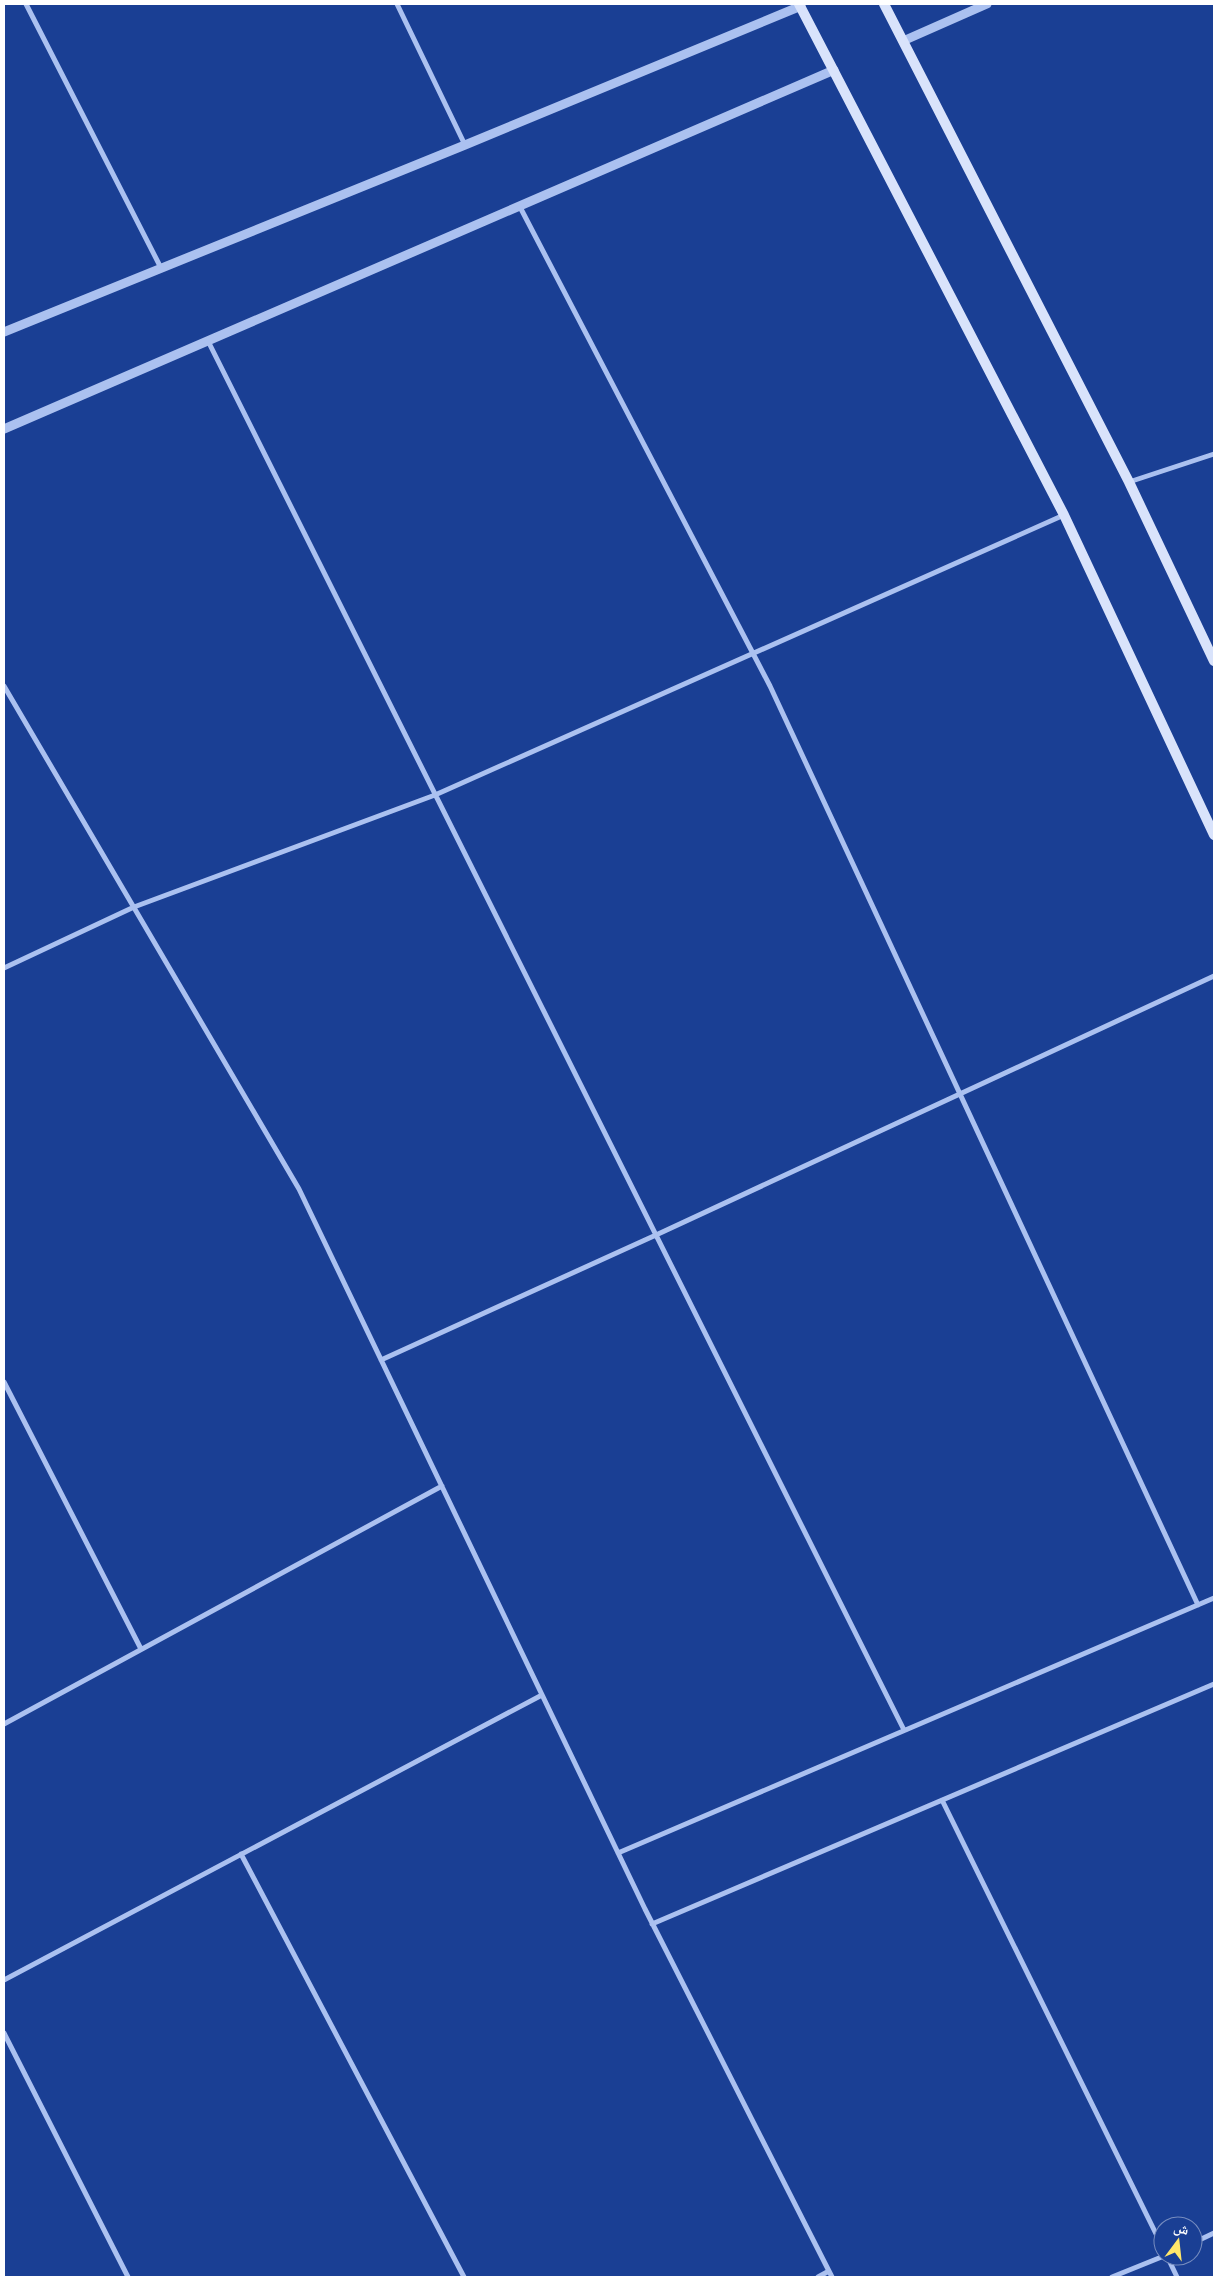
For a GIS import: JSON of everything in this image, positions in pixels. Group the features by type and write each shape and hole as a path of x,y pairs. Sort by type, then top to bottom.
{"main road":[{"path":"884,4 1129,482 1214,661"},
{"path":"800,5 1064,515 1214,835"}],"street":[{"path":"26,4 161,268"},
{"path":"397,4 465,145"},
{"path":"903,41 987,4"},
{"path":"4,332 465,145 800,5"},
{"path":"4,429 834,70"},
{"path":"520,207 753,654 1198,1605"},
{"path":"208,341 904,1730"},
{"path":"1129,482 1214,454"},
{"path":"4,968 134,907 435,795 1064,515"},
{"path":"4,686 299,1189 652,1924 832,2277"},
{"path":"381,1360 656,1235 1214,976"},
{"path":"4,1382 141,1649"},
{"path":"4,1724 442,1486"},
{"path":"618,1853 1214,1598"},
{"path":"652,1924 1214,1684"},
{"path":"4,1980 542,1695"},
{"path":"942,1800 1153,2228"},
{"path":"241,1854 464,2277"},
{"path":"4,2034 128,2277"},
{"path":"1112,2277 1153,2261"},
{"path":"1171,2266 1178,2277"},
{"path":"818,2277 829,2271"}]}
